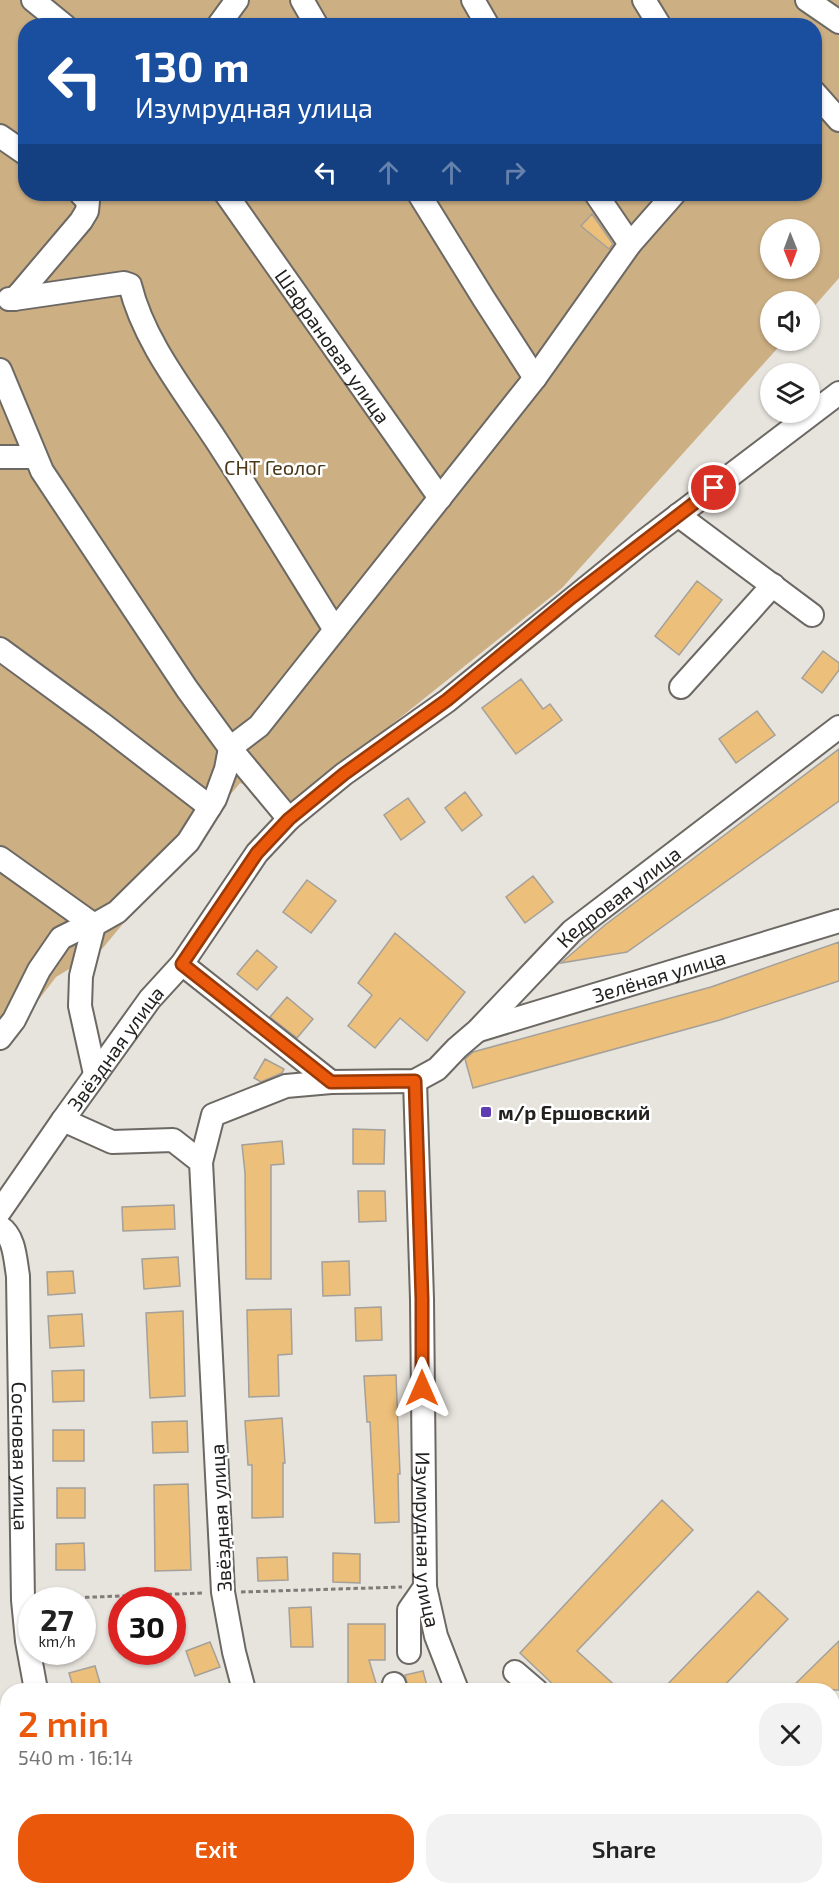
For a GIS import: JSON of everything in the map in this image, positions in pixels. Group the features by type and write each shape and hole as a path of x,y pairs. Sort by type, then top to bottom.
{"street":[{"path":"33,0 55,18"},
{"path":"302,0 312,18"},
{"path":"473,0 483,18"},
{"path":"644,0 655,18"},
{"path":"822,101 839,120"},
{"path":"0,136 18,148"},
{"path":"7,299 87,211 88,201"},
{"name":"Шафрановая улица","path":"231,201 440,498"},
{"path":"423,201 535,378"},
{"path":"601,201 630,244"},
{"path":"0,1038 14,1020 39,970 61,938 94,925 117,912 188,842 210,807 226,769 230,748 259,726 535,378 630,244 668,201"},
{"path":"7,299 124,283 129,285 136,309 155,345 335,630"},
{"path":"0,370 42,471 141,624 230,748 289,819"},
{"name":"Звёздная улица","path":"242,1683 223,1592 201,1162 172,1140 112,1142 63,1120 150,999 182,964 257,853 289,819 344,774 447,700 572,597 839,393"},
{"path":"0,457 35,457"},
{"path":"678,515 812,615"},
{"path":"681,687 773,585"},
{"path":"0,649 210,807"},
{"name":"Кедровая улица","path":"415,1081 437,1069 478,1030 572,931 839,727"},
{"path":"0,858 94,925"},
{"name":"Зелёная улица","path":"478,1030 839,921"},
{"path":"94,925 81,976 80,1006 95,1074"},
{"path":"182,964 331,1082"},
{"path":"201,1162 213,1115 286,1086 331,1082 415,1081"},
{"name":"Изумрудная улица","path":"415,1081 422,1299 425,1587 436,1636 454,1683"},
{"path":"0,1211 63,1120"},
{"name":"Сосновая улица","path":"0,1227 6,1231 13,1245 18,1276 23,1600 35,1683"},
{"path":"409,1652 409,1610 425,1587"},
{"path":"515,1672 528,1683"}],"green space":[{"name":"СНТ Геолог","path":"0,0 839,0 839,278 820,300 820,291 760,291 760,351 775,351 764,363 760,363 760,368 562,588 295,802 240,783 102,949 56,977 0,1050"}],"building":[{"path":"592,214 613,244 609,249 581,226"},
{"path":"697,581 722,600 679,655 655,636"},
{"path":"823,651 839,663 839,670 822,693 802,678"},
{"path":"521,679 543,709 550,704 562,720 516,754 482,708"},
{"path":"757,711 775,735 736,763 719,739"},
{"path":"839,749 839,801 627,952 561,963 605,925"},
{"path":"465,792 482,815 462,831 445,808"},
{"path":"408,798 425,822 401,840 384,815"},
{"path":"533,876 553,902 525,923 506,897"},
{"path":"307,880 336,901 311,933 283,912"},
{"path":"395,933 465,992 427,1041 400,1018 375,1048 348,1026 372,995 358,983"},
{"path":"839,942 839,981 720,1020 473,1088 465,1059 473,1052 711,987"},
{"path":"257,950 277,967 257,990 237,974"},
{"path":"287,997 313,1019 297,1038 270,1017"},
{"path":"265,1059 284,1069 282,1073 261,1082 254,1078"},
{"path":"353,1129 385,1130 384,1164 353,1164"},
{"path":"282,1141 284,1164 271,1165 271,1279 246,1279 245,1173 242,1145"},
{"path":"358,1191 385,1191 386,1221 359,1222"},
{"path":"174,1205 175,1229 123,1231 122,1207"},
{"path":"178,1257 180,1286 144,1289 142,1259"},
{"path":"349,1261 350,1295 323,1296 322,1262"},
{"path":"73,1271 75,1293 48,1295 47,1272"},
{"path":"381,1307 382,1340 356,1341 355,1308"},
{"path":"291,1309 292,1354 278,1355 279,1396 249,1397 247,1310"},
{"path":"183,1311 185,1396 150,1398 146,1313"},
{"path":"82,1314 84,1346 50,1348 48,1316"},
{"path":"84,1370 84,1401 53,1402 52,1371"},
{"path":"396,1375 400,1474 398,1474 399,1522 375,1523 370,1422 367,1422 364,1376"},
{"path":"282,1418 285,1463 283,1463 283,1517 252,1518 252,1465 248,1465 245,1421"},
{"path":"187,1421 188,1452 153,1453 152,1422"},
{"path":"53,1430 84,1430 84,1461 53,1461"},
{"path":"188,1484 191,1570 155,1571 154,1485"},
{"path":"57,1488 85,1488 85,1518 57,1518"},
{"path":"662,1500 693,1530 577,1651 612,1683 552,1683 520,1653"},
{"path":"84,1543 85,1570 56,1570 56,1544"},
{"path":"333,1553 360,1554 360,1583 333,1582"},
{"path":"287,1557 288,1580 258,1581 257,1558"},
{"path":"758,1591 788,1619 727,1683 669,1683"},
{"path":"311,1607 313,1647 291,1647 289,1608"},
{"path":"348,1624 385,1624 385,1660 369,1660 376,1683 348,1683"},
{"path":"839,1641 839,1683 796,1683"},
{"path":"210,1642 220,1667 195,1676 186,1651"},
{"path":"95,1666 100,1683 72,1683 69,1673"},
{"path":"423,1671 426,1683 407,1683 405,1675"}],"place":[{"name":"м/р Ершовский","path":"486,1112"}],"route":[{"path":"422,1388 422,1299 415,1081 331,1082 182,964 257,853 289,819 344,774 447,700 572,597 714,488"}]}
